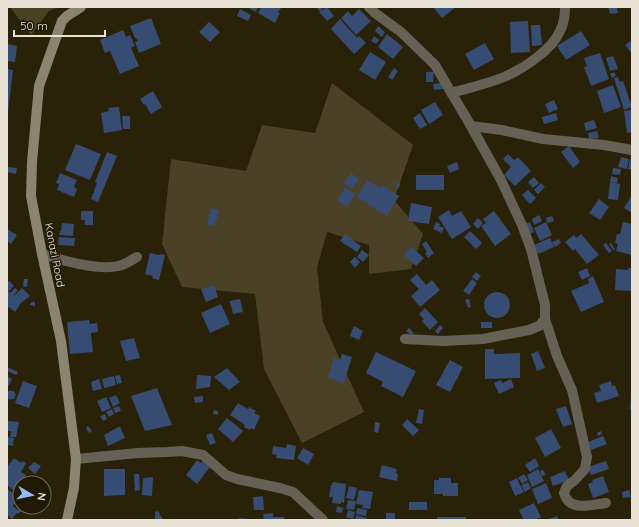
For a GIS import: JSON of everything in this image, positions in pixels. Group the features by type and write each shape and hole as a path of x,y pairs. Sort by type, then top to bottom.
{"main road":[{"name":"Kanazi Road","path":"67,520 74,488 76,459 61,341 31,196 32,162 39,86 62,21 81,7"}],"street":[{"path":"369,7 406,37 435,65 501,180 522,225 531,249 545,305 545,319 557,356 572,390 587,458 585,469 567,486 564,493 565,499 570,504 586,506 606,503"},
{"path":"451,93 504,77 521,68 547,49 560,32 565,14 565,7"},
{"path":"471,126 502,130 544,139 604,145 632,150"},
{"path":"42,254 60,260 103,267 117,267 137,257"},
{"path":"405,339 443,341 484,339 528,330 539,326 545,319"},
{"path":"76,459 138,453 182,451 202,455 226,475 293,492 322,520"}],"shaded area":[{"path":"10,7 60,7 49,11 31,35"},
{"path":"332,83 413,145 394,200 423,234 411,269 369,274 369,245 327,232 317,268 323,322 364,412 302,443 264,369 255,294 182,287 162,244 171,159 246,171 262,125 315,133"}],"building":[{"path":"247,7 258,7 256,12"},
{"path":"259,7 282,7 278,12 280,13 275,23 258,13 261,8"},
{"path":"316,7 324,7 320,11"},
{"path":"327,7 334,16 327,21 319,12"},
{"path":"433,7 456,7 442,18"},
{"path":"608,7 617,7 618,13 610,14"},
{"path":"240,9 251,15 248,21 237,16"},
{"path":"359,9 371,21 356,35 341,18 348,11 352,16"},
{"path":"151,18 161,44 139,53 135,42 138,41 135,38 130,26"},
{"path":"340,19 357,38 359,36 366,43 354,54 331,29"},
{"path":"528,21 530,52 511,53 510,22"},
{"path":"209,22 220,32 210,42 199,32"},
{"path":"531,25 540,25 542,45 532,46"},
{"path":"378,26 385,32 382,37 375,31"},
{"path":"123,30 126,37 130,35 135,46 131,48 139,66 120,74 110,51 105,53 100,40"},
{"path":"581,31 590,45 566,60 557,46"},
{"path":"387,34 403,47 393,59 378,47"},
{"path":"374,36 379,40 376,44 371,41"},
{"path":"632,40 632,54 625,45"},
{"path":"485,43 494,59 474,70 465,54"},
{"path":"7,44 17,46 15,62 7,61"},
{"path":"370,52 386,62 375,80 359,70"},
{"path":"600,53 609,79 591,86 584,67 587,66 584,58"},
{"path":"613,56 618,69 610,71 606,58"},
{"path":"394,68 398,71 392,80 388,77"},
{"path":"7,69 13,70 8,112 7,112"},
{"path":"426,72 434,72 433,82 426,82"},
{"path":"613,72 616,75 613,78 610,75"},
{"path":"618,77 620,82 623,81 632,107 624,110 614,78"},
{"path":"443,83 443,89 434,90 433,84"},
{"path":"613,85 621,107 604,113 597,91"},
{"path":"153,91 162,107 151,114 140,99"},
{"path":"554,100 558,109 549,113 545,104"},
{"path":"435,102 443,115 429,124 421,110"},
{"path":"119,107 122,130 104,133 101,113 109,111 108,108"},
{"path":"632,110 632,132 627,133 624,111"},
{"path":"420,113 427,125 420,129 413,118"},
{"path":"556,113 558,120 544,124 542,117"},
{"path":"122,116 130,116 130,129 123,129"},
{"path":"594,120 597,128 586,131 584,123"},
{"path":"597,131 599,138 589,139 588,133"},
{"path":"76,144 101,154 90,180 65,170"},
{"path":"569,146 580,162 573,168 561,152"},
{"path":"107,152 117,156 98,202 91,199 97,183 95,182"},
{"path":"508,154 514,160 518,157 531,171 515,186 504,175 511,167 503,159"},
{"path":"621,157 629,159 627,169 618,167"},
{"path":"630,159 632,160 632,170 628,169"},
{"path":"457,162 459,169 450,173 447,166"},
{"path":"7,167 17,168 16,174 7,172"},
{"path":"613,168 621,169 620,175 612,174"},
{"path":"60,173 77,180 74,187 77,189 74,197 57,190 59,184 56,183"},
{"path":"351,173 359,179 352,189 344,183"},
{"path":"416,175 444,175 444,190 416,190"},
{"path":"611,176 618,178 617,183 610,182"},
{"path":"534,177 539,183 533,188 528,182"},
{"path":"367,180 380,188 382,185 399,196 387,216 357,197"},
{"path":"610,182 620,184 618,200 608,199"},
{"path":"396,183 400,183 399,188 395,187"},
{"path":"541,183 545,187 538,194 534,190"},
{"path":"345,187 355,194 347,207 337,201"},
{"path":"528,190 536,198 530,204 522,195"},
{"path":"632,195 632,213 624,208"},
{"path":"599,199 609,207 600,220 589,213"},
{"path":"411,203 432,207 429,224 408,221"},
{"path":"211,208 219,210 215,226 207,224"},
{"path":"449,210 452,216 461,211 471,227 452,239 438,217"},
{"path":"81,211 93,211 93,225 85,225 85,220 81,220"},
{"path":"494,211 511,234 495,246 481,226 486,223 483,219"},
{"path":"539,215 542,221 534,225 532,219"},
{"path":"552,216 554,221 547,223 546,218"},
{"path":"478,218 483,223 478,229 473,224"},
{"path":"436,222 440,224 439,226 444,228 442,233 433,229"},
{"path":"530,222 534,232 529,234 525,224"},
{"path":"546,222 552,235 540,241 534,228"},
{"path":"623,222 632,224 632,255 616,251 618,244 615,243 617,234 620,234"},
{"path":"62,223 74,224 73,236 59,235"},
{"path":"7,229 17,235 11,244 7,241"},
{"path":"470,231 482,243 476,249 464,237"},
{"path":"345,234 361,246 357,252 340,241"},
{"path":"581,234 599,255 587,264 575,249 573,251 565,242 574,235 576,238"},
{"path":"59,237 75,238 74,246 58,245"},
{"path":"550,238 554,247 538,254 534,245"},
{"path":"559,239 561,243 555,247 552,242"},
{"path":"426,241 434,253 428,258 425,253 427,252 422,244"},
{"path":"606,243 612,251 609,253 603,245"},
{"path":"611,243 615,249 613,250 609,244"},
{"path":"412,247 424,258 416,266 404,255"},
{"path":"362,250 369,255 363,262 357,257"},
{"path":"150,253 165,255 159,280 152,278 153,276 145,274"},
{"path":"355,257 360,262 355,268 350,262"},
{"path":"587,268 590,276 582,280 578,272"},
{"path":"628,268 632,268 632,291 615,290 616,269 628,270"},
{"path":"476,272 481,276 477,281 472,277"},
{"path":"417,274 426,285 432,280 440,290 420,307 411,296 419,289 410,280"},
{"path":"593,276 604,302 581,312 571,291 589,283 588,279"},
{"path":"24,279 28,279 27,287 23,286"},
{"path":"472,279 477,283 469,295 463,291"},
{"path":"9,281 14,286 9,291 7,290 7,283"},
{"path":"214,285 218,297 206,302 201,289"},
{"path":"15,288 18,290 14,296 22,288 30,296 21,303 15,312 7,306 7,293 9,291 10,293"},
{"path":"497,292 506,296 510,305 506,314 497,318 488,314 484,305 488,296"},
{"path":"240,299 243,312 233,314 230,301"},
{"path":"469,299 471,307 468,308 465,300"},
{"path":"31,302 35,302 35,306 30,305"},
{"path":"221,304 230,324 210,333 201,313"},
{"path":"425,308 438,322 430,330 422,321 424,319 419,314"},
{"path":"89,320 90,324 97,323 98,332 91,333 93,352 70,354 67,322"},
{"path":"481,322 492,322 492,328 481,328"},
{"path":"440,325 443,328 438,334 435,331"},
{"path":"354,326 363,331 359,340 350,336"},
{"path":"409,328 414,333 411,335 406,331"},
{"path":"134,338 140,358 126,361 120,341"},
{"path":"485,349 494,349 494,354 520,353 520,378 485,379"},
{"path":"538,351 545,368 537,371 531,354"},
{"path":"376,352 416,371 403,397 381,386 383,382 366,373"},
{"path":"342,354 352,357 344,383 328,378 334,358 340,360"},
{"path":"450,360 463,367 450,392 436,385"},
{"path":"7,367 18,372 16,375 7,371"},
{"path":"227,368 240,382 229,390 214,377"},
{"path":"120,375 122,383 117,384 115,376"},
{"path":"197,375 211,376 210,387 196,389"},
{"path":"7,376 12,379 7,389"},
{"path":"114,376 116,385 104,388 102,379"},
{"path":"99,379 102,389 93,391 91,382"},
{"path":"511,379 514,387 499,394 494,383 501,380 502,383"},
{"path":"23,381 37,386 29,408 15,403"},
{"path":"611,381 612,386 615,385 619,396 597,403 594,393 601,391 599,385"},
{"path":"157,388 172,425 145,431 131,396"},
{"path":"9,391 13,391 15,395 13,399 9,399 7,397 7,393"},
{"path":"116,395 120,403 113,407 109,398"},
{"path":"203,396 203,402 195,403 194,397"},
{"path":"631,396 632,409 630,409"},
{"path":"106,397 111,408 102,412 97,401"},
{"path":"238,403 248,409 249,407 256,411 254,413 260,416 254,430 244,427 245,425 230,415"},
{"path":"119,406 121,411 115,413 113,408"},
{"path":"566,406 572,424 563,427 556,409"},
{"path":"112,409 114,414 109,417 106,412"},
{"path":"419,409 424,410 422,424 416,423"},
{"path":"214,410 218,411 218,415 213,414"},
{"path":"105,414 107,419 103,421 100,416"},
{"path":"227,418 243,431 233,442 218,429"},
{"path":"407,419 419,430 413,436 402,425"},
{"path":"7,421 19,422 16,437 10,437 11,431 7,431"},
{"path":"375,422 380,423 378,433 374,432"},
{"path":"88,426 92,431 89,433 86,428"},
{"path":"120,426 125,438 108,446 104,435"},
{"path":"551,429 561,448 545,457 535,438"},
{"path":"601,431 602,434 598,436 597,433"},
{"path":"212,433 216,443 210,445 206,435"},
{"path":"603,436 607,444 591,450 588,442"},
{"path":"8,437 14,438 13,446 7,445"},
{"path":"287,444 296,446 294,460 276,458 277,455 272,454 273,446 286,448"},
{"path":"303,448 314,454 308,465 297,458"},
{"path":"14,458 21,463 22,461 26,463 21,472 26,475 12,475 12,489 7,485 7,467"},
{"path":"535,458 539,466 530,472 525,465"},
{"path":"197,460 201,463 202,461 210,467 197,484 186,475"},
{"path":"606,461 609,469 591,475 588,467"},
{"path":"34,462 41,466 35,474 28,468"},
{"path":"382,465 397,469 397,481 379,477"},
{"path":"104,469 125,469 125,495 104,496"},
{"path":"538,469 544,481 532,487 527,475"},
{"path":"543,470 546,475 542,476 540,471"},
{"path":"565,471 569,480 553,486 550,477"},
{"path":"134,474 139,474 140,490 135,491"},
{"path":"524,474 528,480 522,484 518,478"},
{"path":"603,476 609,492 593,498 588,484 593,482 592,480"},
{"path":"153,477 152,496 142,495 143,478"},
{"path":"439,478 451,478 451,483 458,483 458,496 443,496 443,494 434,494 434,480 439,480"},
{"path":"517,478 524,492 515,496 509,482"},
{"path":"333,482 346,484 344,503 332,503 333,497 329,497"},
{"path":"528,482 531,488 525,492 521,485"},
{"path":"546,483 552,498 538,504 532,489"},
{"path":"349,486 357,488 354,500 346,498"},
{"path":"7,489 12,492 12,515 15,515 12,519 7,515"},
{"path":"359,490 373,492 370,509 362,508 363,505 356,504"},
{"path":"629,490 631,497 623,498 622,492"},
{"path":"263,496 264,510 254,510 253,497"},
{"path":"348,500 356,501 354,510 346,509"},
{"path":"409,502 427,502 427,510 409,510"},
{"path":"534,503 541,517 534,520 524,520 519,510"},
{"path":"337,506 343,508 342,513 336,512"},
{"path":"357,508 367,510 366,516 356,514"},
{"path":"348,510 355,512 353,519 346,517"},
{"path":"158,511 163,520 155,520 155,512"},
{"path":"273,513 273,517 284,517 285,520 264,520 263,514"},
{"path":"386,513 395,513 395,519 386,519"},
{"path":"356,515 367,518 367,520 355,520"},
{"path":"557,516 559,520 546,520"},
{"path":"437,517 466,517 466,520 437,520"},
{"path":"239,518 249,519 249,520 239,520"}]}
